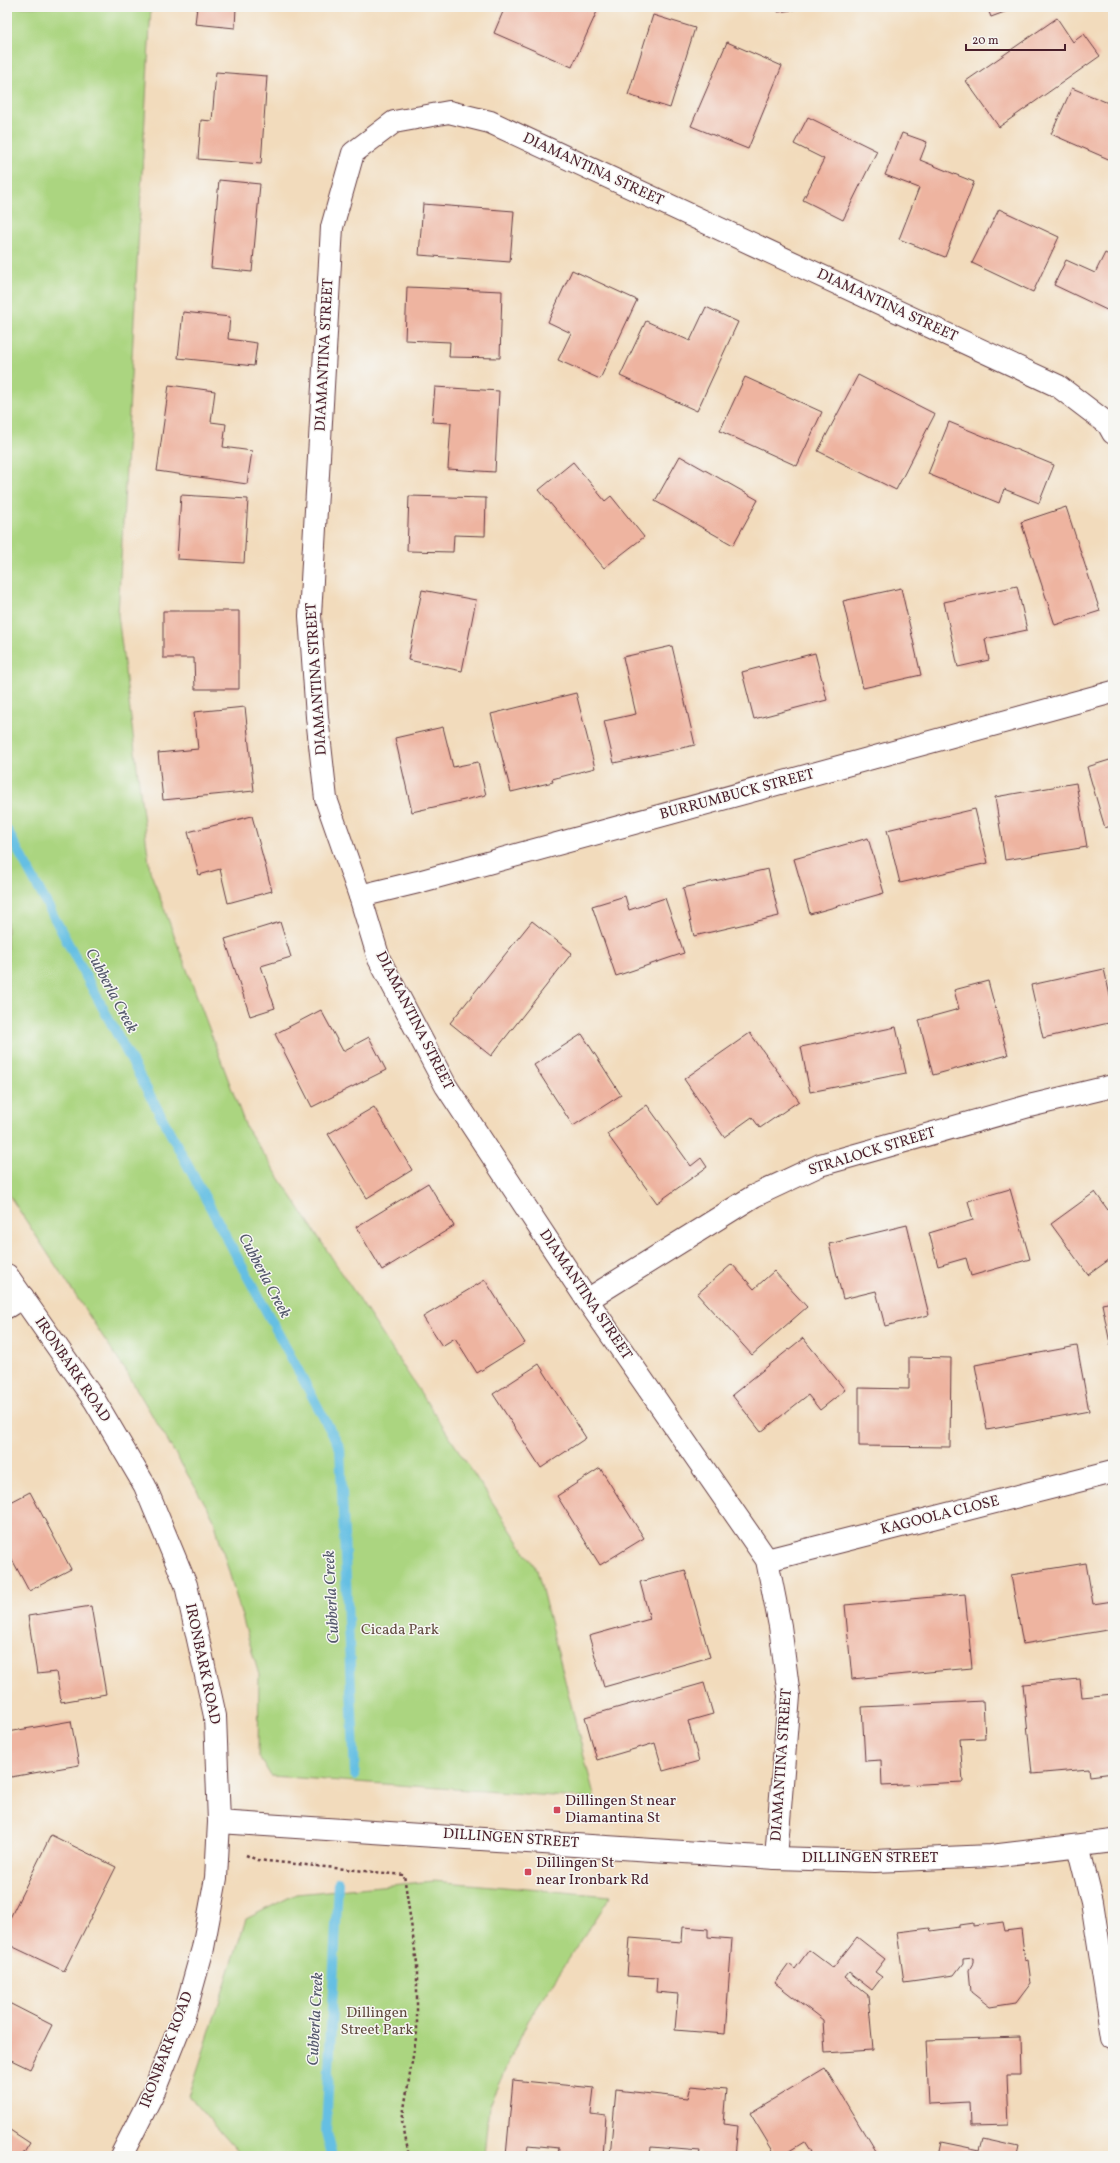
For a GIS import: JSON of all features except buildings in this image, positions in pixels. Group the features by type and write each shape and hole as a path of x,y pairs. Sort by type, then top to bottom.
{"street":[{"name":"DIAMANTINA STREET","path":"776,1858 789,1696 780,1626 767,1560 587,1300 446,1086 380,959 326,799 317,717 310,616 332,227 354,153 394,122 448,112 490,122 1058,386 1108,424 1113,433"},
{"name":"BURRUMBUCK STREET","path":"360,896 418,882 1113,692"},
{"name":"STRALOCK STREET","path":"587,1300 754,1196 820,1165 1029,1106 1113,1086"},
{"name":"IRONBARK ROAD","path":"7,1275 15,1302 95,1401 145,1486 186,1585 215,1716 218,1832 216,1878 203,1948 184,2016 154,2091 121,2156"},
{"name":"KAGOOLA CLOSE","path":"767,1560 1113,1472"},
{"name":"DILLINGEN STREET","path":"218,1832 776,1858 875,1861 991,1856 1113,1841"},
{"path":"1078,1846 1092,1902 1113,2037"}],"path":[{"path":"218,1832 257,1860 404,1875 417,1964 417,2032 402,2121 409,2156"}],"green space":[{"name":"Cicada Park","path":"7,7 151,7 118,615 150,871 246,1127 537,1570 595,1799 271,1776 258,1755 259,1675 213,1517 127,1373 7,1192"},
{"name":"Dillingen Street Park","path":"433,1881 611,1896 528,2020 489,2105 484,2156 242,2156 189,2096 246,1919 296,1894"}],"waterway":[{"name":"Cubberla Creek","path":"7,830 340,1448 355,1775"},
{"name":"Cubberla Creek","path":"332,2156 326,2132 338,1882"}],"place":[{"name":"Dillingen St near Diamantina St","path":"557,1810"},
{"name":"Dillingen St near Ironbark Rd","path":"528,1872"}]}
